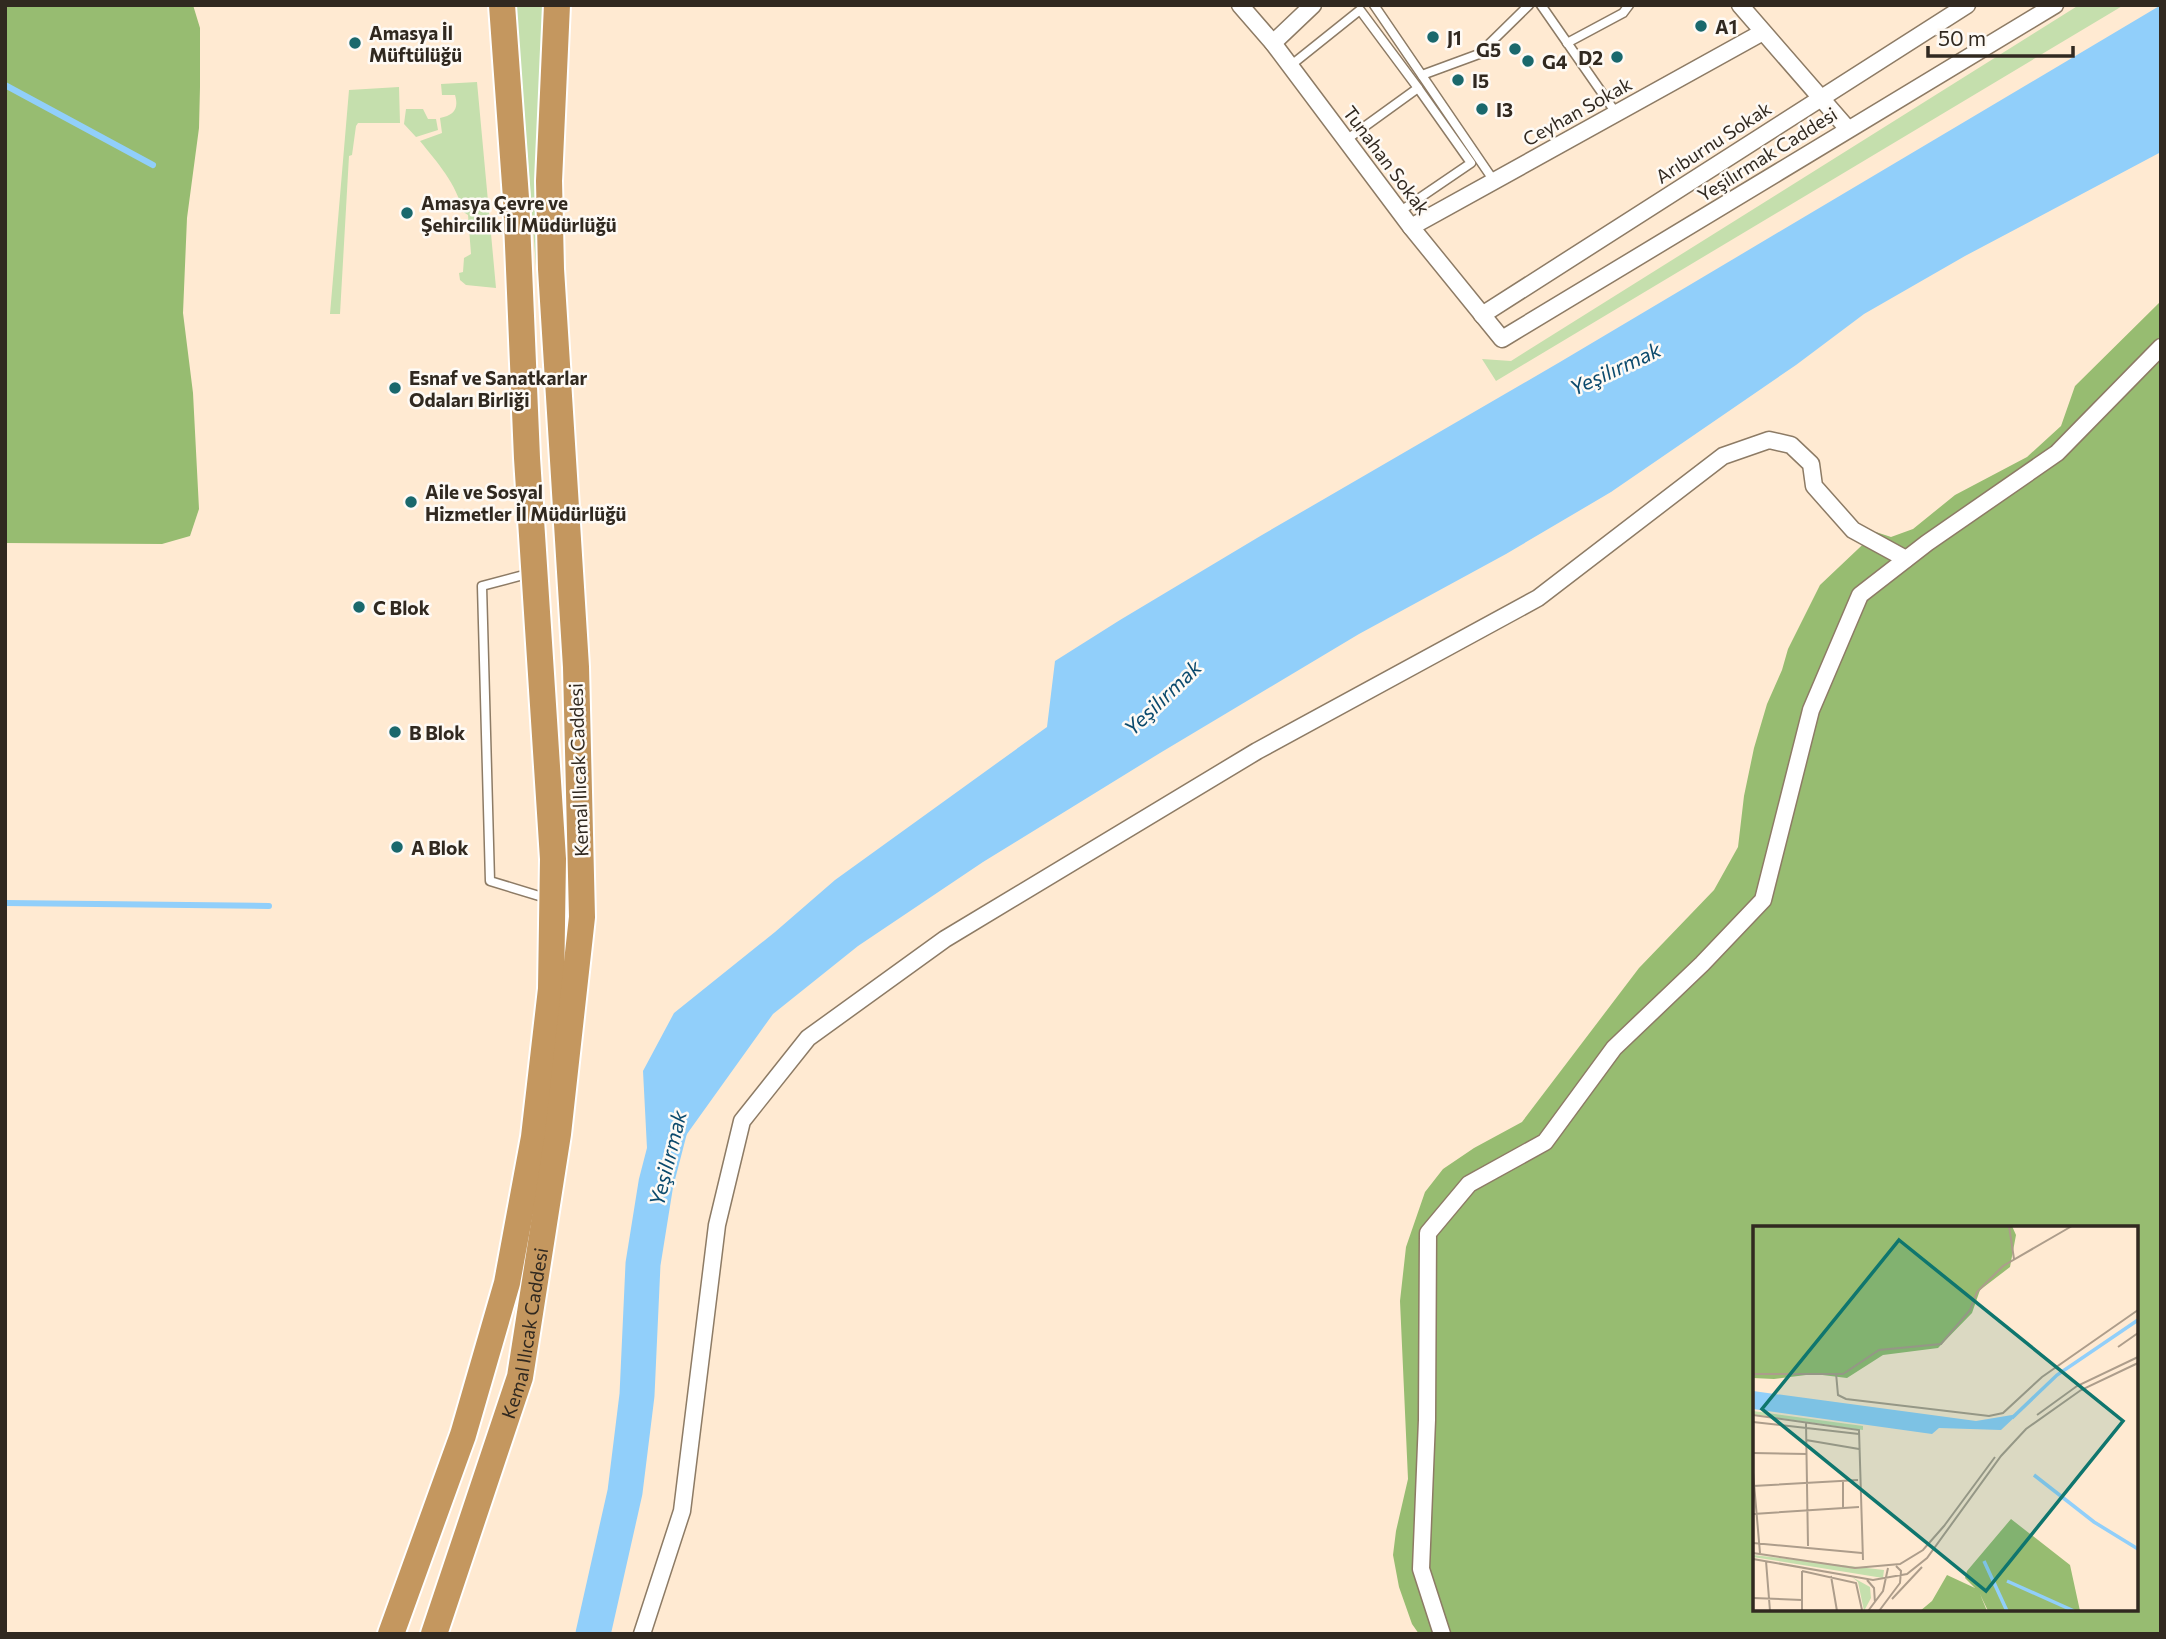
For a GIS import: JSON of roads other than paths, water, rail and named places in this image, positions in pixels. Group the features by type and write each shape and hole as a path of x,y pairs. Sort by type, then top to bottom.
{"highway":[{"name":"Kemal Ilıcak Caddesi","path":"391,1634 463,1435 507,1283 536,1124 551,989 552,859 533,572 516,198 502,5"},
{"name":"Kemal Ilıcak Caddesi","path":"434,1634 520,1377 558,1134 583,917 576,667 551,269 549,181 557,5"}],"street":[{"name":"Tunahan Sokak","path":"1240,5 1273,43 1399,212 1502,339"},
{"path":"1273,43 1313,5"},
{"path":"1740,5 1847,128"},
{"name":"Arıburnu Sokak","path":"1482,315 1967,5"},
{"name":"Yeşilırmak Caddesi","path":"1502,339 1734,201 1847,128 2055,5"},
{"name":"Ceyhan Sokak","path":"1411,227 1763,32"},
{"path":"1442,1634 1421,1569 1427,1420 1428,1233 1469,1184 1545,1142 1614,1048 1702,964 1763,900 1811,710 1860,595 1906,559 2057,453 2161,347"},
{"path":"642,1634 682,1511 717,1225 742,1121 808,1038 945,939 1245,759 1538,598 1723,456 1769,440 1791,445 1811,464 1814,486 1853,530 1906,559"}],"lane":[{"path":"1374,5 1494,181"},
{"path":"1422,75 1479,54 1529,5"},
{"path":"1541,5 1616,113"},
{"path":"1567,43 1623,13 1629,5"},
{"path":"1290,66 1360,10 1471,163 1399,212"},
{"path":"1346,140 1418,88"},
{"path":"533,572 482,586 490,881 552,900"}],"water":[{"path":"2161,5 2161,152 1965,256 1864,314 1796,365 1611,492 1506,554 1359,634 1160,753 983,862 858,946 773,1014 649,1187 643,1071 674,1013 835,880 1047,727 1055,661 1262,535 1560,362"}],"waterway":[{"path":"5,85 153,165"},
{"path":"5,903 269,906"},
{"name":"Yeşilırmak","path":"593,1634 625,1492 637,1395 643,1264 656,1183 670,1129"}],"place":[{"name":"A1","path":"1701,26"},
{"name":"J1","path":"1433,37"},
{"name":"Amasya İl Müftülüğü","path":"355,43"},
{"name":"G5","path":"1515,49"},
{"name":"D2","path":"1617,57"},
{"name":"G4","path":"1528,61"},
{"name":"I5","path":"1458,80"},
{"name":"I3","path":"1482,109"},
{"name":"Amasya Çevre ve Şehircilik İl Müdürlüğü","path":"407,213"},
{"name":"Esnaf ve Sanatkarlar Odaları Birliği","path":"395,388"},
{"name":"Aile ve Sosyal Hizmetler İl Müdürlüğü","path":"411,502"},
{"name":"C Blok","path":"359,607"},
{"name":"B Blok","path":"395,732"},
{"name":"A Blok","path":"397,847"}]}
